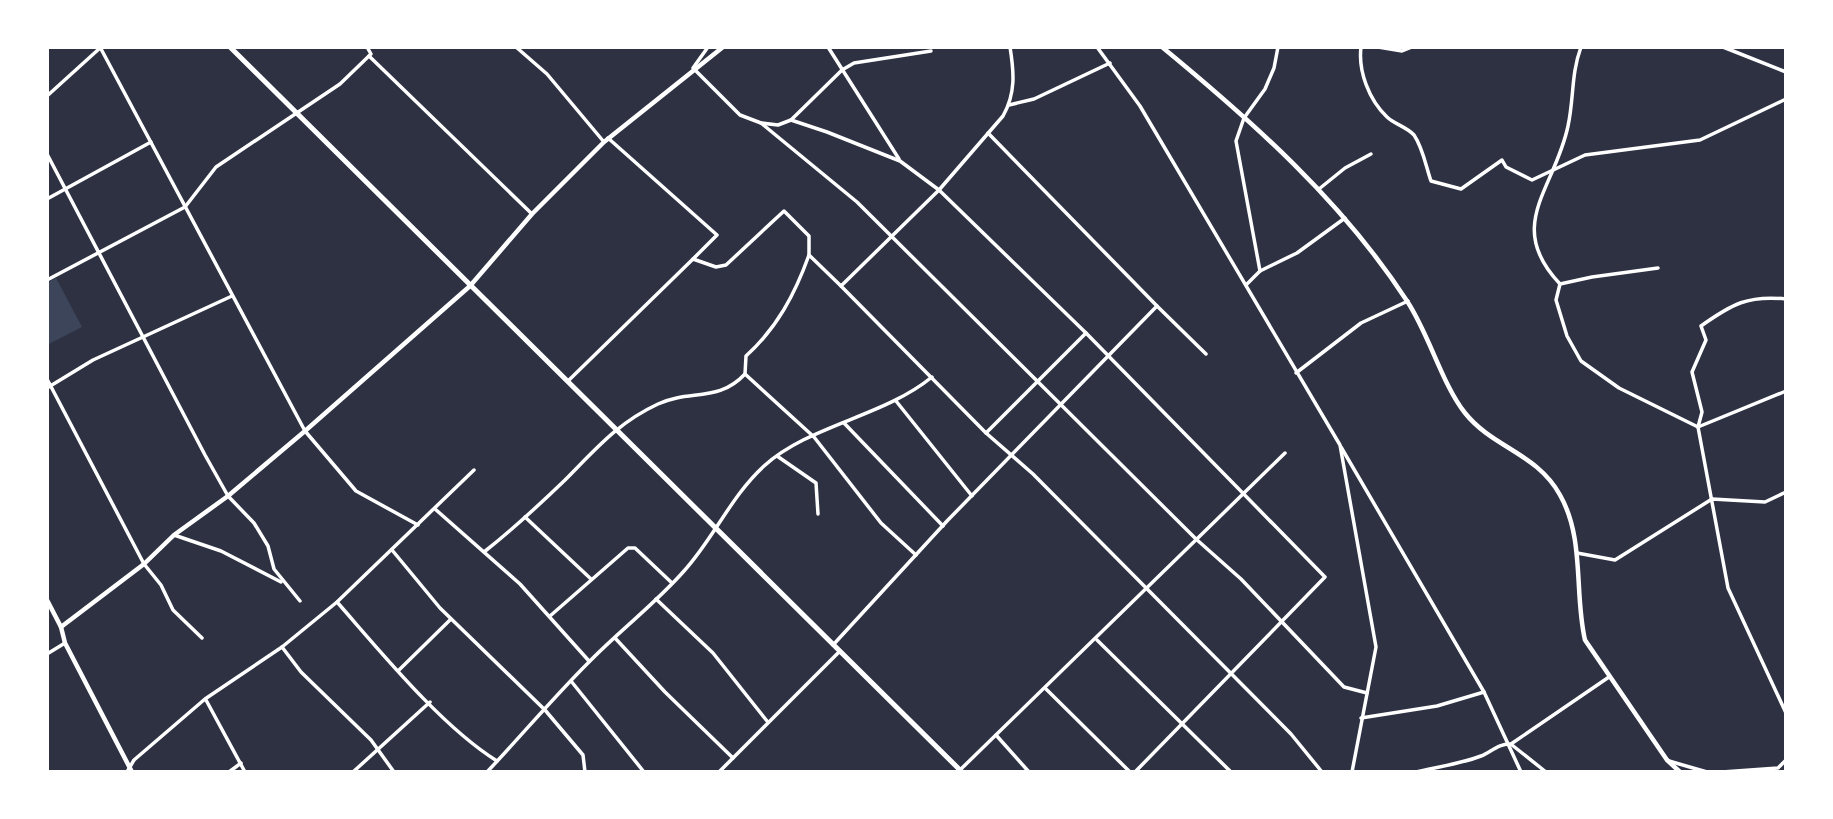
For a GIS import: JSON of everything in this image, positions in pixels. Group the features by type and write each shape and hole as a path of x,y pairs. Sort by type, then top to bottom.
{"main road":[{"path":"230,47 616,428 838,653 960,771"}],"street":[{"path":"47,96 101,47 306,431 356,491 418,525"},
{"path":"47,280 185,207 216,167 340,83 371,54 367,47"},
{"path":"516,47 547,74 606,140 717,235 568,381"},
{"path":"693,68 708,47"},
{"path":"61,627 144,564 174,535 228,496 306,431 470,286 532,214 606,140 693,68 723,47"},
{"path":"828,47 900,161"},
{"path":"841,286 939,190 1009,105 1015,78 1010,47"},
{"path":"1097,47 1140,106 1340,445 1484,692 1511,744 1521,772"},
{"path":"1161,47 1244,118 1319,189 1345,218 1408,302 1465,413 1483,431 1528,458 1560,495 1570,520 1577,553 1580,617 1585,640 1667,760 1680,772"},
{"path":"1261,271 1236,141 1244,118 1265,89 1274,68 1278,47"},
{"path":"1361,47 1363,71 1374,99 1387,117 1413,133 1431,181 1461,189 1502,160 1506,167 1532,180 1585,155 1700,140 1786,99"},
{"path":"1378,47 1402,51 1412,47"},
{"path":"1581,47 1573,67 1568,126 1533,222 1539,255 1560,284 1556,300 1567,336 1581,361 1619,388 1699,427 1786,391"},
{"path":"1723,47 1786,72"},
{"path":"693,68 740,115 761,123 778,125 791,120 842,70 867,60 930,51"},
{"path":"369,56 532,214"},
{"path":"1009,105 1034,99 1110,63"},
{"path":"791,120 900,161 939,190 1086,333 1107,358 1244,492 1325,577 1133,772 1046,689"},
{"path":"761,123 857,202 1196,539 1241,579 1344,687 1367,693"},
{"path":"988,133 1206,354"},
{"path":"47,199 151,142"},
{"path":"47,154 228,496 254,523 268,546 274,569 300,601"},
{"path":"1319,189 1345,168 1371,154"},
{"path":"484,552 525,517 630,417 673,397 713,394 727,390 745,374 746,356 778,323 799,284 809,255 809,236 784,211 726,265 716,267 693,260"},
{"path":"1246,285 1261,271 1297,253 1345,218"},
{"path":"809,255 1291,734 1322,772"},
{"path":"1560,284 1658,268"},
{"path":"49,387 93,360 144,339 232,296"},
{"path":"1786,299 1761,296 1745,300 1701,326 1706,340 1692,372 1702,412 1699,427 1728,588 1786,713"},
{"path":"1296,373 1361,323 1408,302"},
{"path":"832,646 943,526 1157,306"},
{"path":"986,433 1086,333"},
{"path":"745,374 814,437 881,523 916,555"},
{"path":"487,772 589,661 672,583 716,531 730,503 765,465 814,437 896,401 932,377"},
{"path":"47,379 144,564 161,585 173,610 202,638"},
{"path":"896,401 972,496"},
{"path":"844,423 943,526"},
{"path":"1340,445 1376,647 1352,772"},
{"path":"960,771 1097,640 1145,589 1285,453"},
{"path":"777,457 816,483 818,514"},
{"path":"130,771 134,760 205,699 282,647 337,602 474,470"},
{"path":"1577,553 1615,560 1712,499 1765,502 1786,492"},
{"path":"435,509 550,616 589,661"},
{"path":"525,517 591,579"},
{"path":"174,535 221,551 284,583"},
{"path":"550,616 616,556 635,548 672,583"},
{"path":"392,550 450,619 545,710 583,755 585,772"},
{"path":"656,599 713,653 768,722"},
{"path":"47,600 61,627 65,643 130,771"},
{"path":"337,602 398,670 475,747 497,761"},
{"path":"398,670 450,619"},
{"path":"615,638 665,692 733,758"},
{"path":"1097,640 1231,772"},
{"path":"47,654 65,643"},
{"path":"282,647 301,672 371,740 377,752 394,772"},
{"path":"719,772 838,653"},
{"path":"1416,772 1453,765 1511,744 1609,677"},
{"path":"570,681 644,772"},
{"path":"1361,719 1437,706 1484,692"},
{"path":"205,699 245,772"},
{"path":"1782,705 1786,700"},
{"path":"353,772 430,702"},
{"path":"996,735 1029,772"},
{"path":"1511,744 1546,772"},
{"path":"1667,760 1707,772"},
{"path":"1722,772 1778,768 1786,760"},
{"path":"229,772 241,763"}],"shaded area":[{"path":"56,278 82,327 47,345 47,283"}]}
